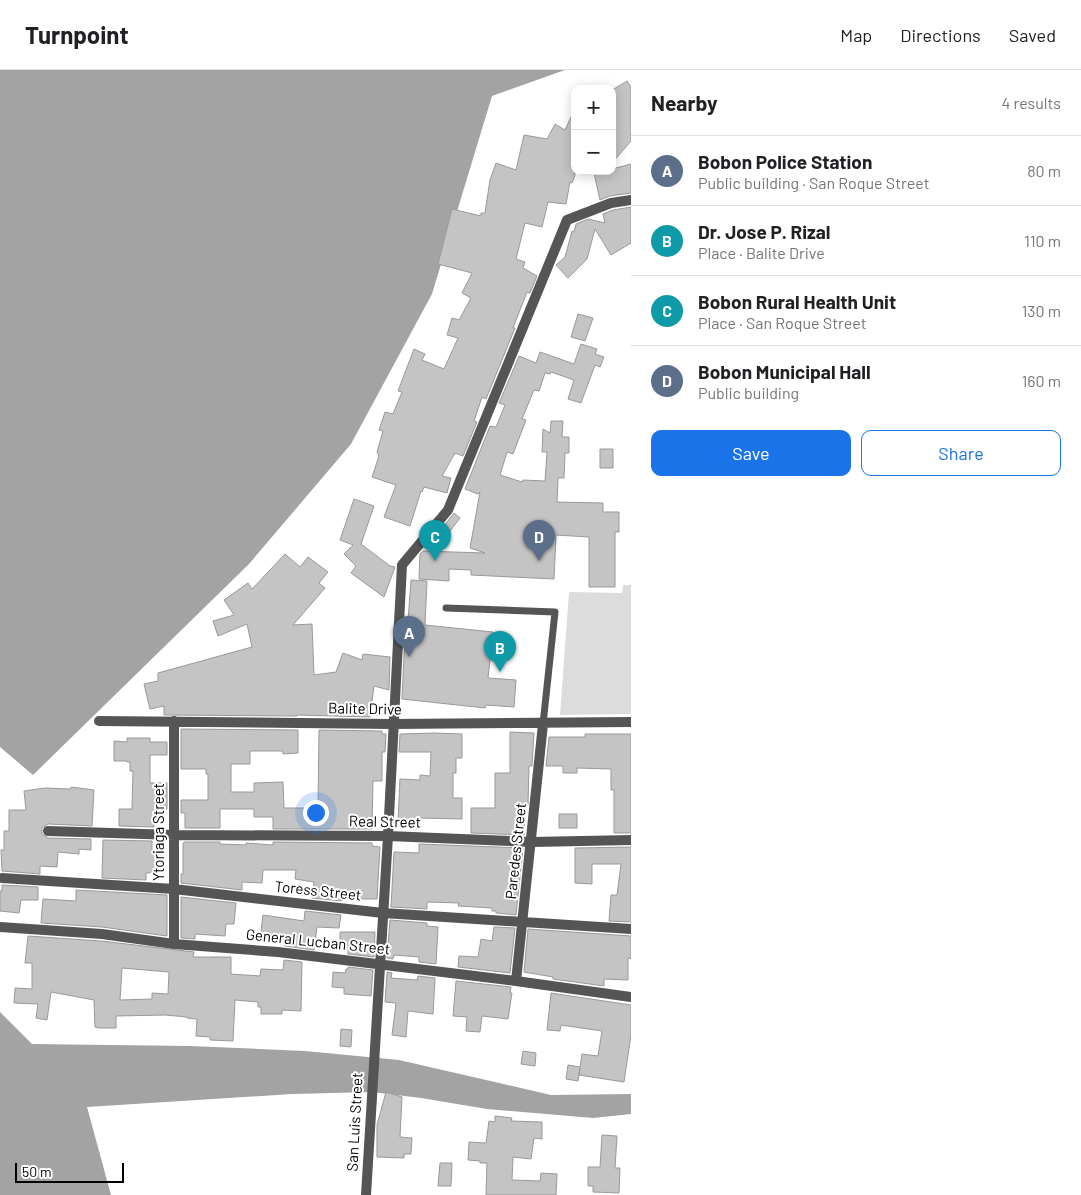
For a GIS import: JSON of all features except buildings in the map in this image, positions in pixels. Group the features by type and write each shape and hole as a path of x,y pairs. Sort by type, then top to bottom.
{"street":[{"name":"San Luis Street","path":"366,1195 388,836 392,724 402,564 448,510 567,220 611,203 631,200"},
{"name":"Balite Drive","path":"99,721 392,724 631,722"},
{"name":"Ytoriaga Street","path":"174,722 174,944"},
{"name":"Paredes Street","path":"516,981 524,922 543,724"},
{"name":"Real Street","path":"48,831 175,835 388,836 532,842 631,840"},
{"name":"Toress Street","path":"2,878 174,889 383,913 631,928"},
{"name":"General Lucban Street","path":"0,926 102,934 174,944 278,952 631,997"}],"lane":[{"path":"446,608 555,612 543,724"}],"shaded area":[{"path":"0,70 565,70 492,96 432,294 351,444 249,564 33,775 0,747"},
{"path":"623,585 631,585 631,714 560,715 569,592 622,593"},
{"path":"0,1012 32,1044 190,1046 305,1051 399,1060 551,1095 631,1094 631,1114 593,1118 487,1109 372,1092 292,1094 87,1107 111,1195 0,1195"}],"place":[{"name":"Bobon Rural Health Unit","path":"435,561"},
{"name":"Bobon Municipal Hall","path":"539,561"},
{"name":"Bobon Police Station","path":"409,657"},
{"name":"Dr. Jose P. Rizal","path":"500,672"}]}
